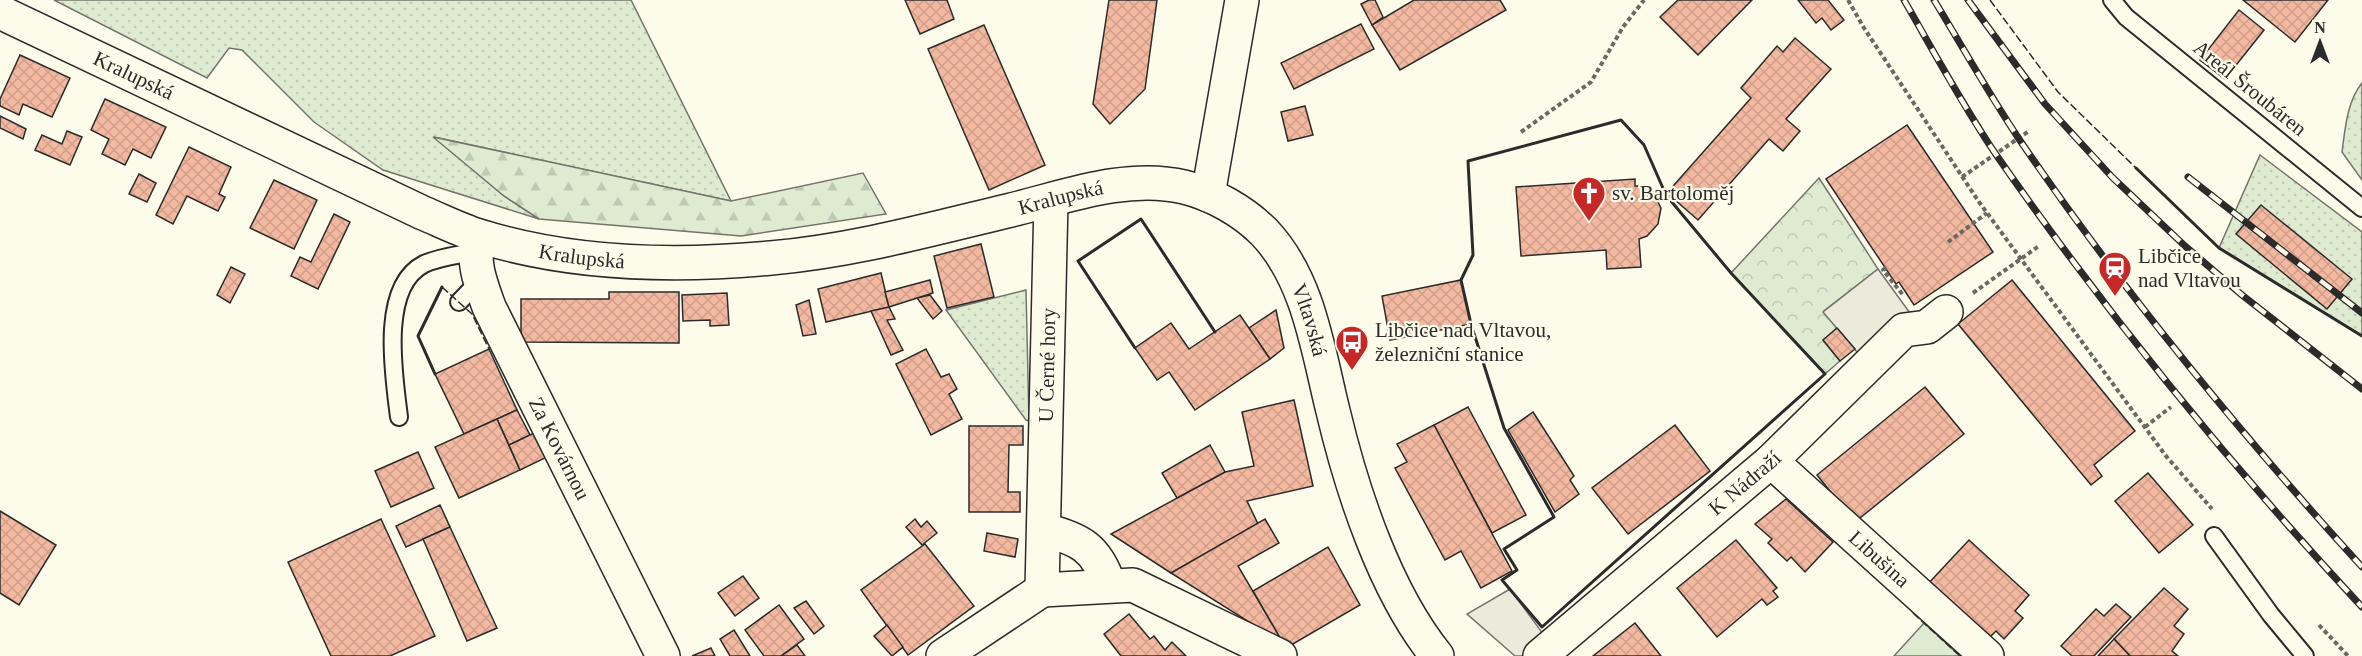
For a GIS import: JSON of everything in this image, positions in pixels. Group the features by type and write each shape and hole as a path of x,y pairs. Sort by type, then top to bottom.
{"street":[{"path":"1208,195 1240,3"},
{"name":"Kralupská","path":"0,12 423,213 473,268 537,250 590,258 697,262 772,258 860,247 1125,183 1183,186 1208,195"},
{"name":"Vltavská","path":"1208,195 1234,208 1263,231 1276,246 1297,284 1314,332 1351,482 1373,540 1402,601 1435,655"},
{"name":"U Černé hory","path":"1042,590 1051,201"},
{"name":"Za Kovárnou","path":"473,268 489,307 663,656"},
{"name":"K Nádraží","path":"1540,656 1772,461 1904,330 1927,327 1946,312"},
{"name":"Libušina","path":"1772,461 1987,656"},
{"path":"1044,531 1075,538 1103,565 1109,585"},
{"path":"943,656 1042,590 1133,585 1280,656"}],"lane":[{"name":"Areál Šroubáren","path":"2112,0 2126,17 2362,208"},
{"path":"399,417 392,341 401,288 410,275 423,265 437,259 473,268"},
{"path":"2214,536 2271,615 2305,656"}],"path":[{"path":"1521,132 1591,82 1623,27 1644,0"},
{"path":"1848,0 1962,177 2166,456 2216,514"},
{"path":"1962,177 2029,131"},
{"path":"1948,242 1988,213"},
{"path":"1946,312 2039,246"},
{"path":"2145,427 2171,407"}],"green space":[{"path":"54,0 631,0 731,201 434,137 504,196 539,219 383,170 314,122 242,50 229,48 207,78"},
{"path":"2362,83 2362,180 2342,152 2350,107"},
{"path":"433,137 731,201 863,173 886,214 741,236 539,219 504,196"},
{"path":"2260,155 2362,232 2362,336 2219,248"},
{"path":"1819,178 1878,269 1824,311 1837,328 1823,340 1840,361 1825,374 1731,273"},
{"path":"1026,290 1029,421 1026,420 946,310"},
{"path":"1924,623 1960,656 1894,656"}],"shaded area":[{"path":"1878,269 1915,320 1868,365 1823,312"},
{"path":"1510,589 1549,642 1532,656 1515,656 1467,614"}],"building":[{"path":"905,0 947,0 954,19 920,34"},
{"path":"1109,0 1157,0 1145,89 1110,124 1093,104"},
{"path":"1375,0 1383,17 1372,25 1361,4"},
{"path":"1414,0 1500,0 1506,10 1400,70 1372,25"},
{"path":"1678,0 1752,0 1698,55 1660,17"},
{"path":"1798,0 1828,0 1844,20 1831,30 1822,18 1816,23"},
{"path":"2243,0 2328,0 2295,42"},
{"path":"2239,10 2264,30 2225,79 2200,60"},
{"path":"1361,24 1374,49 1294,89 1281,63"},
{"path":"984,25 1045,165 989,190 928,49"},
{"path":"1795,38 1831,69 1786,119 1800,131 1783,151 1769,139 1698,220 1667,193 1751,98 1741,88 1777,46 1783,52"},
{"path":"20,55 70,78 52,117 23,104 19,115 0,106 0,99"},
{"path":"105,99 166,127 151,158 133,149 125,165 102,154 109,139 91,130"},
{"path":"1305,106 1313,135 1288,141 1281,112"},
{"path":"0,116 26,129 23,139 0,128"},
{"path":"1907,125 1993,252 1914,305 1899,282 1896,284 1826,179"},
{"path":"67,131 82,137 70,165 35,150 42,135 62,144"},
{"path":"189,147 231,167 219,194 225,197 218,211 187,196 173,224 156,215"},
{"path":"139,174 156,183 147,202 129,194"},
{"name":"sv. Bartoloměj","path":"1635,179 1635,186 1644,186 1653,192 1661,208 1658,224 1647,236 1639,239 1641,267 1607,269 1606,250 1521,256 1516,187"},
{"path":"274,180 317,200 294,249 250,228"},
{"path":"2261,205 2352,279 2327,309 2236,234"},
{"path":"334,214 350,222 318,289 291,276 300,257 311,262"},
{"path":"981,244 994,297 947,308 934,256"},
{"path":"231,267 245,274 230,303 217,295"},
{"path":"881,273 889,307 826,322 818,289"},
{"path":"930,280 933,293 889,307 885,292"},
{"path":"1461,280 1471,324 1390,340 1382,296"},
{"path":"2012,280 2135,431 2094,465 2102,476 2091,485 1958,324"},
{"path":"609,292 679,292 679,343 521,342 521,299 609,299"},
{"path":"727,293 729,325 710,326 710,320 683,321 682,295"},
{"path":"930,295 942,311 933,319 917,298"},
{"path":"809,300 816,334 803,336 796,305"},
{"path":"889,307 895,319 887,320 903,350 891,355 871,311"},
{"path":"1276,310 1284,348 1270,359 1249,328"},
{"path":"1240,315 1270,359 1195,410 1169,372 1157,380 1135,348 1171,323 1189,349"},
{"path":"1837,328 1855,349 1840,361 1823,340"},
{"path":"489,349 517,410 464,434 435,374"},
{"path":"926,349 941,377 949,374 957,389 949,394 962,419 931,435 896,364"},
{"path":"1925,387 1964,434 1855,522 1817,475"},
{"path":"1294,400 1313,486 1247,501 1258,524 1171,573 1111,534 1225,472 1254,466 1242,412"},
{"path":"1468,407 1526,515 1492,533 1434,425"},
{"path":"517,410 530,435 509,445 497,419"},
{"path":"1533,412 1574,476 1570,480 1579,494 1555,512 1508,430"},
{"path":"497,419 520,470 459,498 435,447"},
{"path":"1434,425 1512,571 1481,588 1461,551 1445,560 1395,468 1407,462 1397,444"},
{"path":"1675,425 1710,471 1628,534 1592,488"},
{"path":"969,426 1023,426 1023,445 1009,445 1008,492 1020,492 1020,512 969,512"},
{"path":"536,432 547,457 520,470 509,445"},
{"path":"1210,445 1225,472 1177,498 1162,473"},
{"path":"418,452 434,488 391,507 375,471"},
{"path":"2148,473 2193,525 2159,553 2115,501"},
{"path":"1786,499 1833,542 1805,572 1791,557 1787,561 1768,543 1772,539 1755,524"},
{"path":"440,505 450,527 406,547 396,526"},
{"path":"0,511 56,545 19,605 0,593"},
{"path":"381,519 435,636 390,656 331,656 288,562"},
{"path":"915,519 921,527 927,521 937,533 922,545 906,527"},
{"path":"1265,519 1279,543 1238,566 1284,644 1171,573"},
{"path":"450,527 497,628 467,641 423,539"},
{"path":"987,533 1018,539 1015,557 984,551"},
{"path":"1736,540 1777,588 1773,591 1778,597 1767,605 1762,599 1717,637 1677,588"},
{"path":"1969,540 2029,595 2015,611 2023,618 2004,639 1996,631 1986,641 1926,586"},
{"path":"925,544 974,606 908,655 861,590"},
{"path":"1328,547 1360,605 1286,648 1253,591"},
{"path":"743,576 759,598 735,616 718,593"},
{"path":"2164,588 2188,609 2174,626 2184,634 2172,651 2178,656 2130,656 2114,639"},
{"path":"806,601 824,626 814,634 794,608"},
{"path":"2116,604 2131,617 2094,656 2072,656 2061,646 2096,609 2104,616"},
{"path":"779,605 804,639 781,656 764,656 745,630"},
{"path":"1129,614 1150,639 1154,636 1165,650 1172,642 1186,656 1121,656 1104,634"},
{"path":"1635,623 1661,656 1593,656"},
{"path":"887,625 903,647 892,656 874,636"},
{"path":"734,630 750,656 730,656 720,639"},
{"path":"2114,639 2130,656 2098,656"},
{"path":"797,645 805,656 781,656"},
{"path":"711,648 715,656 692,656"}],"railway":[{"path":"1904,0 1984,137 2082,273 2218,444 2362,607"},
{"path":"1934,0 2019,139 2099,251 2227,412 2362,567"},
{"path":"1968,0 2045,104 2112,177 2185,246 2242,295 2362,389"},
{"path":"2188,177 2362,313"}],"fence":[{"path":"1990,0 2058,92 2136,168"},
{"path":"442,287 472,314 489,349"},
{"path":"1913,613 1960,656"}],"wall":[{"path":"1621,120 1644,145 1666,195 1731,273 1825,374 1542,627 1502,580 1517,570 1504,549 1554,517 1504,428 1471,324 1461,280 1473,255 1468,161 1621,120"},
{"path":"2136,168 2219,248 2362,336"},
{"path":"1135,348 1078,261 1141,219 1215,332"},
{"path":"435,374 418,336 442,287"}],"place":[{"name":"sv. Bartoloměj","path":"1589,222"},
{"name":"Libčice nad Vltavou","path":"2115,297"},
{"name":"Libčice nad Vltavou, železniční stanice","path":"1352,371"}]}
